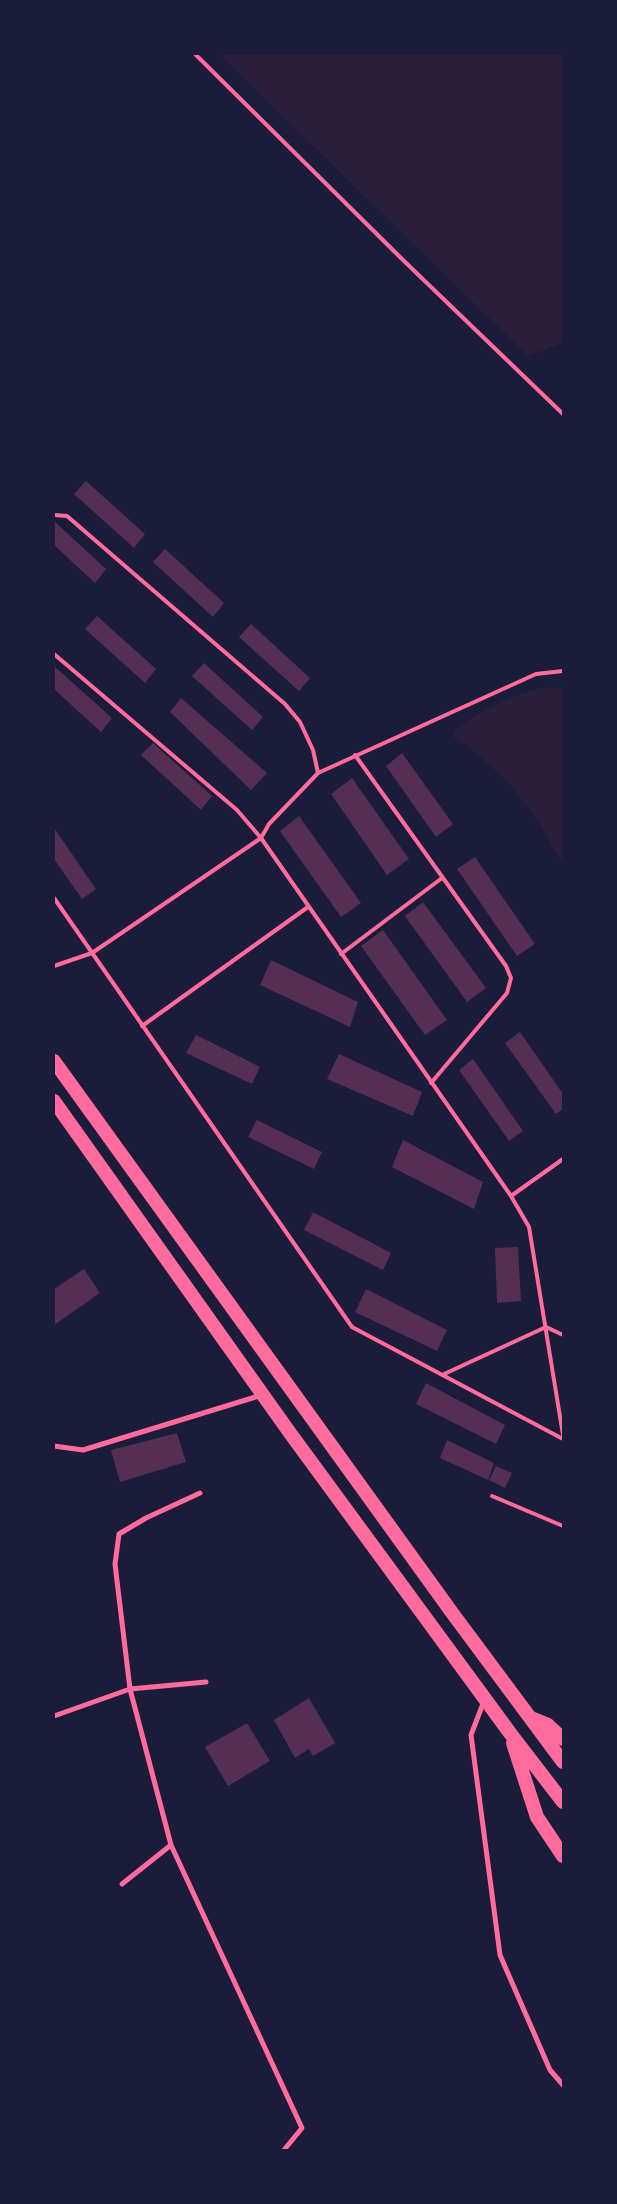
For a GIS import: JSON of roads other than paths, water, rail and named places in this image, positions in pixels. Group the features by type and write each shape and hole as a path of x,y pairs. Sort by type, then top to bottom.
{"highway":[{"path":"54,1061 563,1762"},
{"path":"54,1101 263,1395 510,1733 563,1802"},
{"path":"530,1718 548,1725 563,1739"},
{"path":"510,1733 537,1816 563,1856"}],"street":[{"path":"54,1446 83,1450 263,1395"},
{"path":"200,1493 146,1518 119,1534 115,1564 130,1688 171,1845 302,2128 284,2150"},
{"path":"54,1716 130,1688 206,1682"},
{"path":"485,1698 471,1735 500,1955 550,2070 563,2085"},
{"path":"122,1884 171,1845"}],"lane":[{"path":"195,54 404,261 563,414"},
{"path":"54,515 67,516 285,704 300,722 313,750 318,773"},
{"path":"54,654 238,810 261,838 511,1196 529,1227 563,1435"},
{"path":"54,966 92,953 261,838 269,824 318,773 536,674 563,671"},
{"path":"355,755 506,966 511,978 507,993 431,1083"},
{"path":"341,954 442,878"},
{"path":"54,898 352,1326 563,1439"},
{"path":"142,1026 308,907"},
{"path":"511,1196 563,1159"},
{"path":"442,1374 546,1327 563,1335"},
{"path":"492,1496 563,1526"}]}
